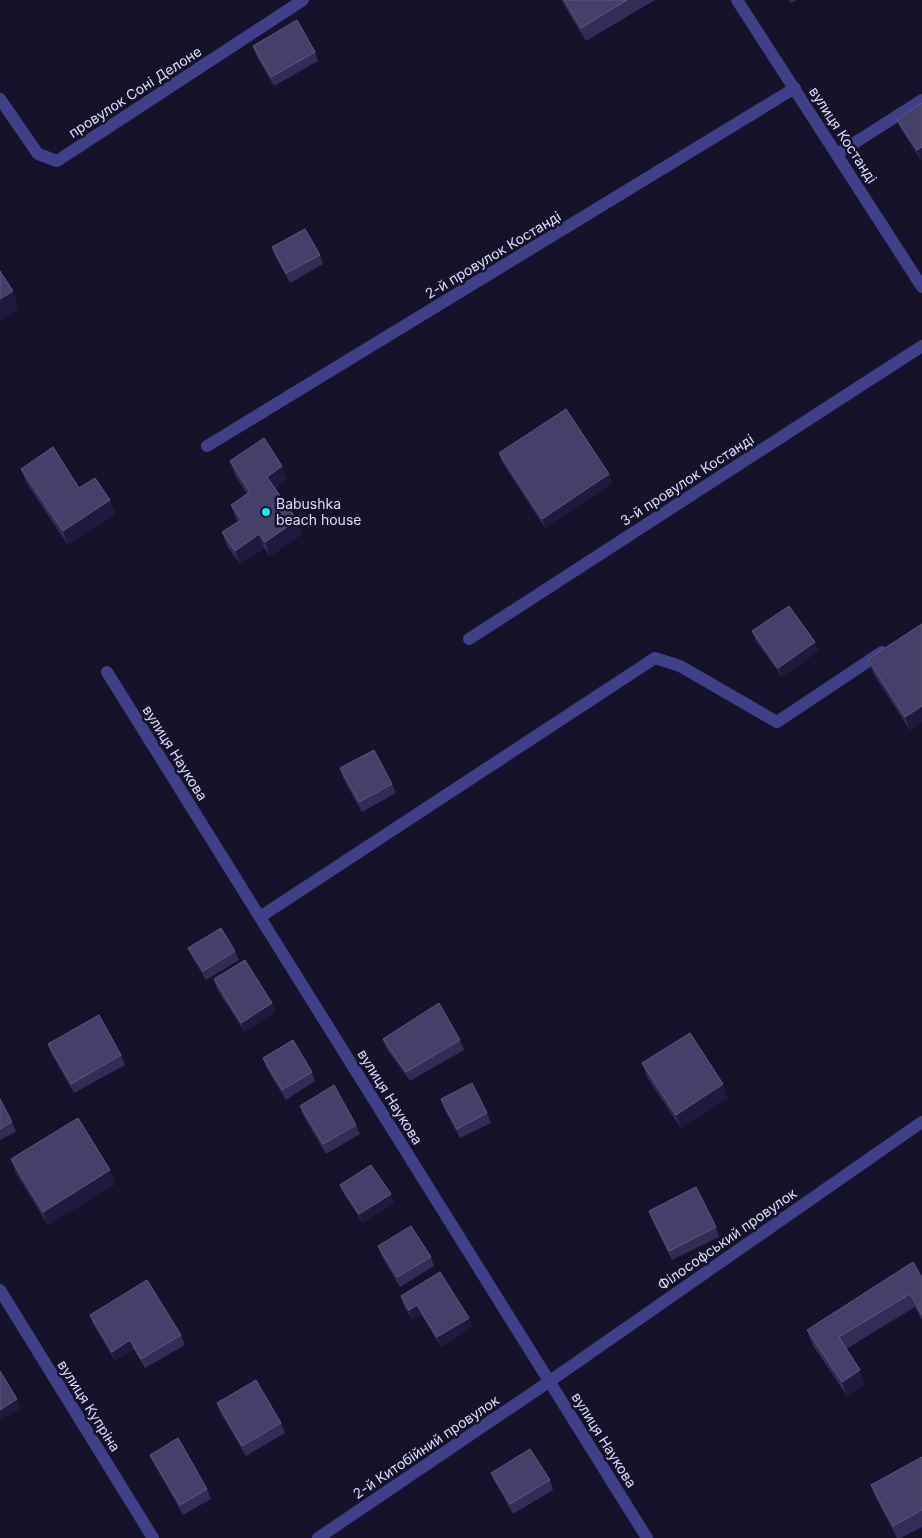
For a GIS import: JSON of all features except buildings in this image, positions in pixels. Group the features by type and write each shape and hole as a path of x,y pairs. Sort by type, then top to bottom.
{"street":[{"name":"провулок Соні Делоне","path":"0,99 38,154 57,161 303,0"},
{"name":"вулиця Костанді","path":"737,0 922,287"},
{"name":"2-й провулок Костанді","path":"207,446 795,88"},
{"path":"837,154 922,100"},
{"name":"3-й провулок Костанді","path":"469,639 922,346"},
{"path":"260,917 655,658 680,666 777,722 890,647"},
{"name":"вулиця Наукова","path":"107,672 647,1538"},
{"name":"Філософський провулок","path":"550,1381 922,1122"},
{"name":"вулиця Купріна","path":"0,1290 153,1538"},
{"name":"2-й Китобійний провулок","path":"318,1538 550,1381"}],"place":[{"name":"Babushka beach house","path":"266,512"}]}
